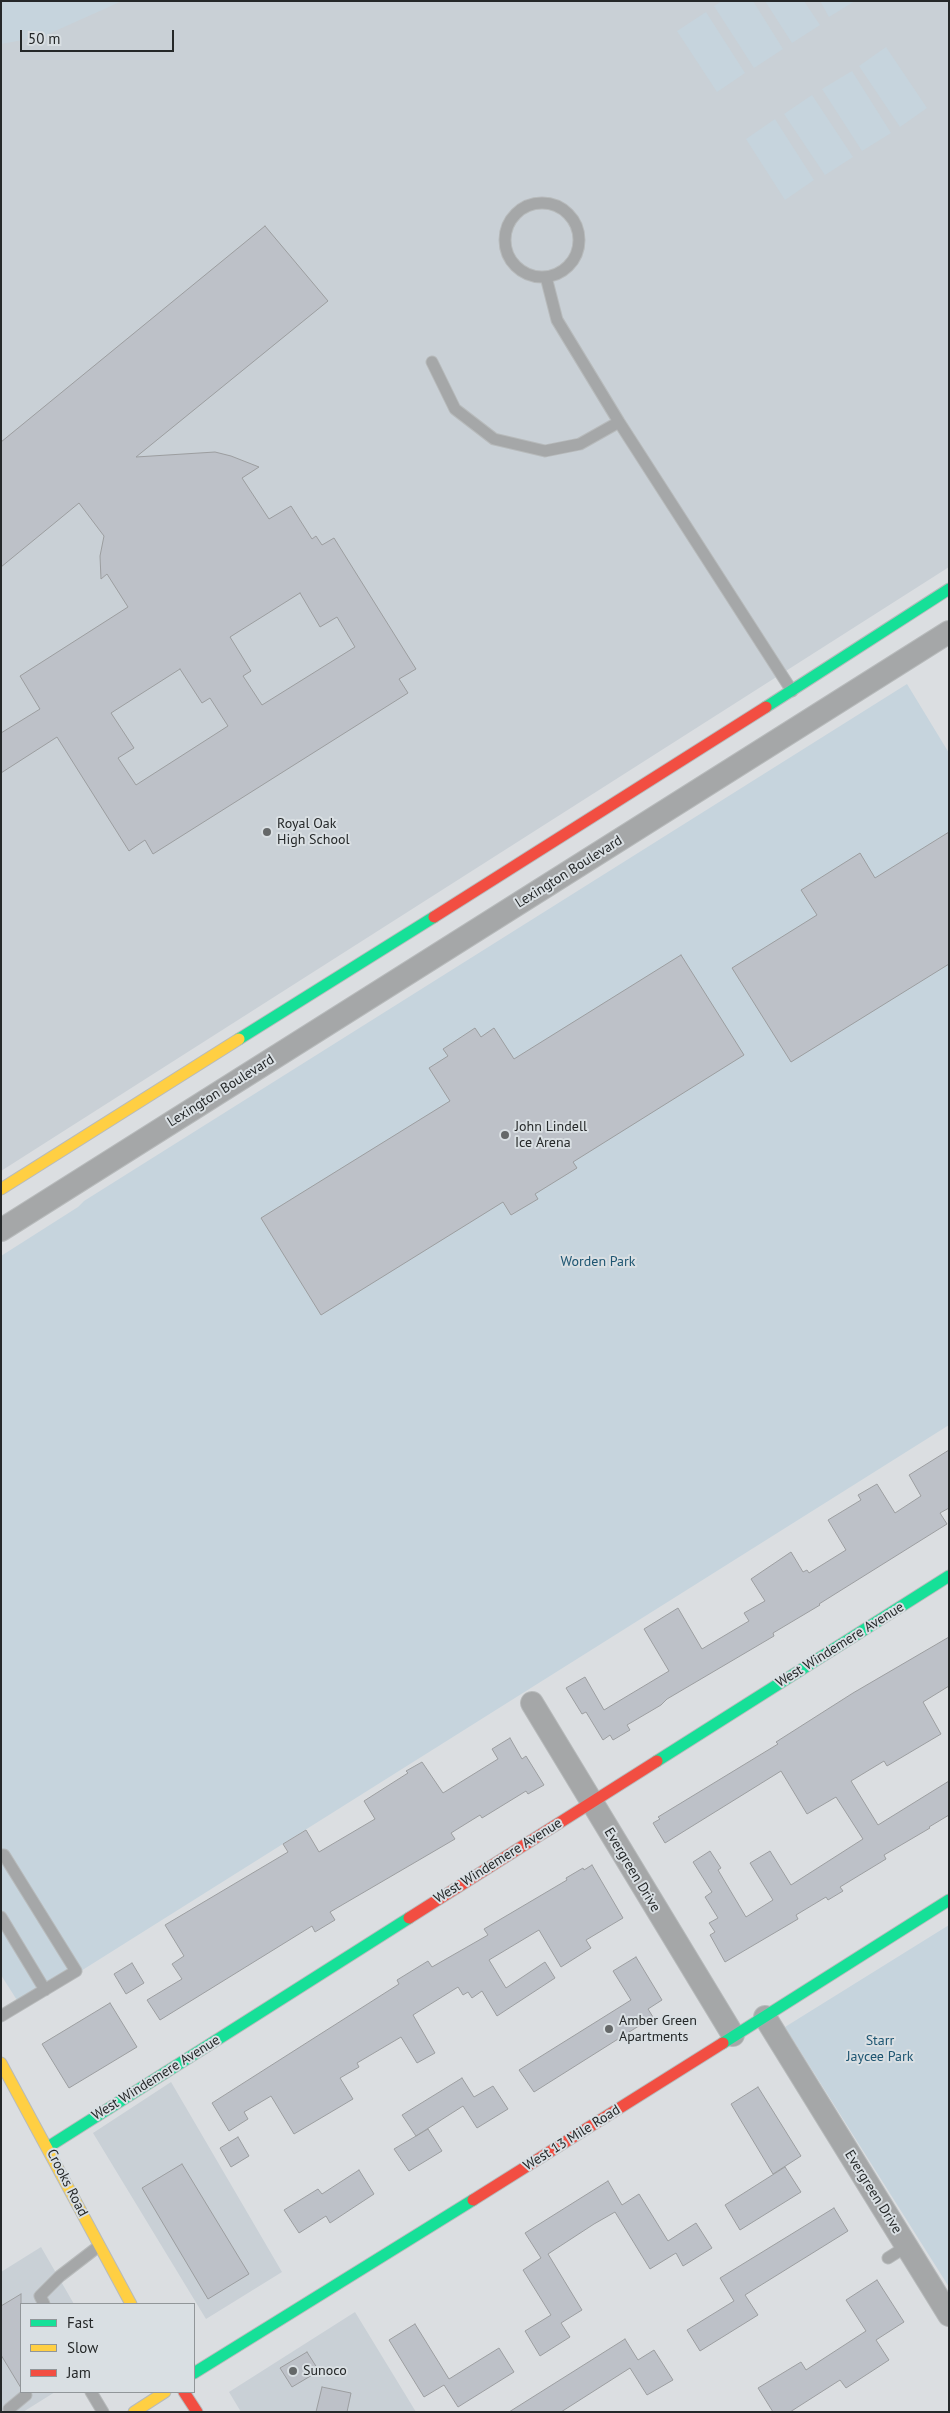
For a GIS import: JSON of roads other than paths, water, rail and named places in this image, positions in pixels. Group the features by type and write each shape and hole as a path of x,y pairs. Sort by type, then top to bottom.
{"street":[{"path":"1,1189 792,691 949,589"},
{"name":"Lexington Boulevard","path":"1,1230 949,632"},
{"path":"792,691 810,720"},
{"path":"629,793 649,822"},
{"path":"446,908 464,938"},
{"path":"342,973 360,1003"},
{"path":"64,1149 82,1178"},
{"name":"West Windemere Avenue","path":"48,2147 949,1576"},
{"name":"Evergreen Drive","path":"532,1703 733,2035"},
{"name":"West 13 Mile Road","path":"195,2372 565,2143 949,1900"},
{"name":"Evergreen Drive","path":"765,2017 897,2252 949,2316"},
{"name":"Crooks Road","path":"1,2063 130,2303"},
{"path":"134,2412 163,2393"},
{"path":"185,2393 197,2412"}],"lane":[{"path":"546,202 558,205 568,212 576,222 580,233 580,246 576,257 568,267 558,274 546,277 522,272 513,264 507,253 504,240 506,227 513,216 523,208 534,203 546,202"},
{"path":"546,277 557,320 619,422 792,691"},
{"path":"432,362 455,409 494,439 545,450 580,444 619,422"},
{"path":"1,1855 4,1855 76,1971 1,2016"},
{"path":"1,1918 45,1990"},
{"path":"44,2303 40,2296 60,2276 98,2246"},
{"path":"92,2393 104,2412"},
{"path":"10,2412 9,2408 26,2395"}],"place":[{"name":"Royal Oak High School","path":"267,832"},
{"name":"John Lindell Ice Arena","path":"505,1135"},
{"name":"Amber Green Apartments","path":"609,2029"},
{"name":"Sunoco","path":"293,2371"}],"park label":[{"name":"Worden Park","path":"598,1262"},
{"name":"Starr Jaycee Park","path":"880,2050"}]}
